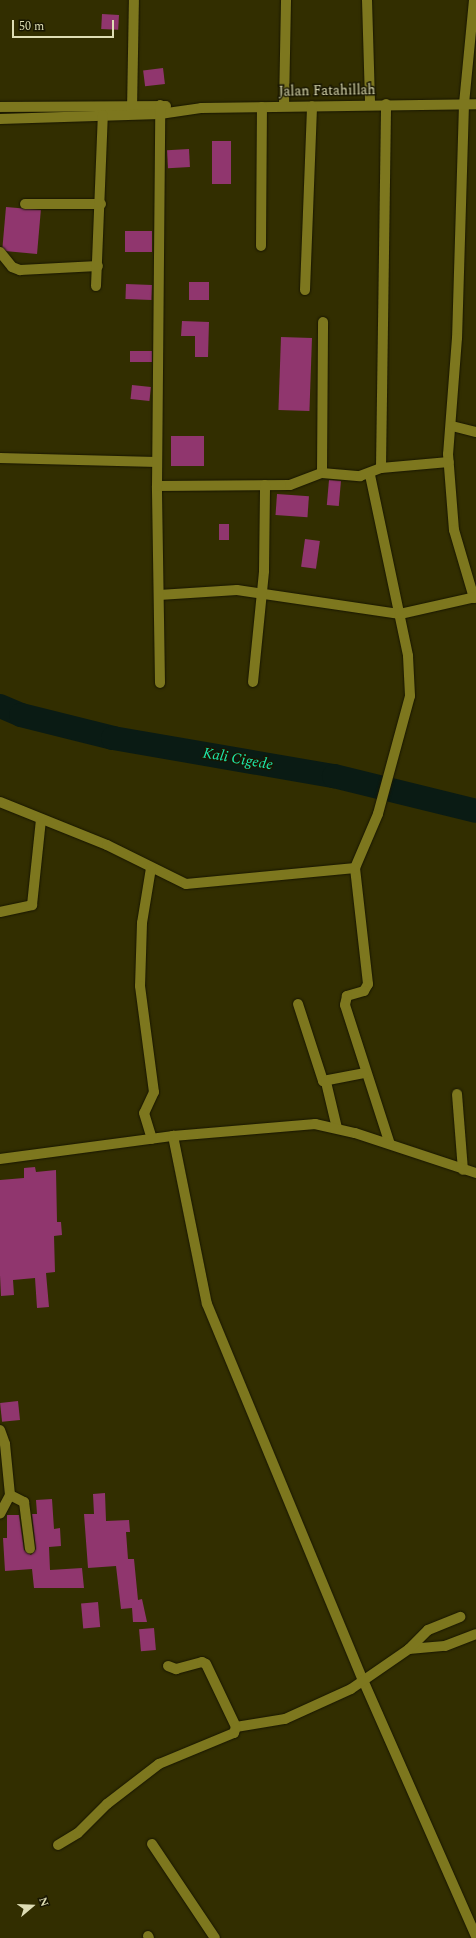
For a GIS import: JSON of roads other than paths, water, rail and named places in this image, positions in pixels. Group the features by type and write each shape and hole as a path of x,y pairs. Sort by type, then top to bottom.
{"street":[{"path":"131,115 134,0"},
{"path":"284,106 286,0"},
{"path":"366,0 370,104"},
{"path":"159,595 228,590 400,614 475,597 454,530 449,462 452,426 464,104 474,0"},
{"name":"Jalan Fatahillah","path":"0,107 132,104 160,110"},
{"path":"381,468 386,104"},
{"name":"Jalan Fatahillah","path":"0,119 131,115 160,110 284,106 476,104"},
{"path":"305,290 312,106"},
{"path":"261,246 262,107"},
{"path":"160,110 157,462 160,683"},
{"path":"96,286 101,204 103,115"},
{"path":"25,204 101,204"},
{"path":"0,252 12,267 20,270 98,266"},
{"path":"322,473 323,322"},
{"path":"452,426 476,432"},
{"path":"0,458 157,462"},
{"path":"157,486 290,485 322,473 370,475 381,468 449,462"},
{"path":"370,475 382,545 400,614 408,656 410,696 378,814 355,868 368,984 364,991 347,996 345,1004 365,1073 390,1144"},
{"path":"254,682 259,594 264,572 265,485"},
{"path":"0,802 107,845 151,868 193,884 355,868"},
{"path":"0,912 32,905 41,819"},
{"path":"151,868 142,923 140,986 154,1092 144,1112 152,1139"},
{"path":"298,1004 322,1078 326,1082 338,1128"},
{"path":"326,1082 365,1073"},
{"path":"457,1094 463,1170"},
{"path":"0,1159 173,1136 315,1124 338,1128 476,1173"},
{"path":"173,1136 202,1290 363,1680 476,1936"},
{"path":"0,1430 5,1444 10,1495 0,1514"},
{"path":"10,1495 24,1502 30,1549"},
{"path":"236,1727 294,1717 363,1680 409,1649 428,1630 460,1617"},
{"path":"409,1649 445,1646 476,1634"},
{"path":"58,1845 78,1833 107,1804 159,1764 234,1733 236,1727 206,1664 202,1662 176,1669 168,1666"},
{"path":"152,1844 215,1938"}],"waterway":[{"name":"Kali Cigede","path":"0,706 21,715 113,738 334,776 476,811"}]}
